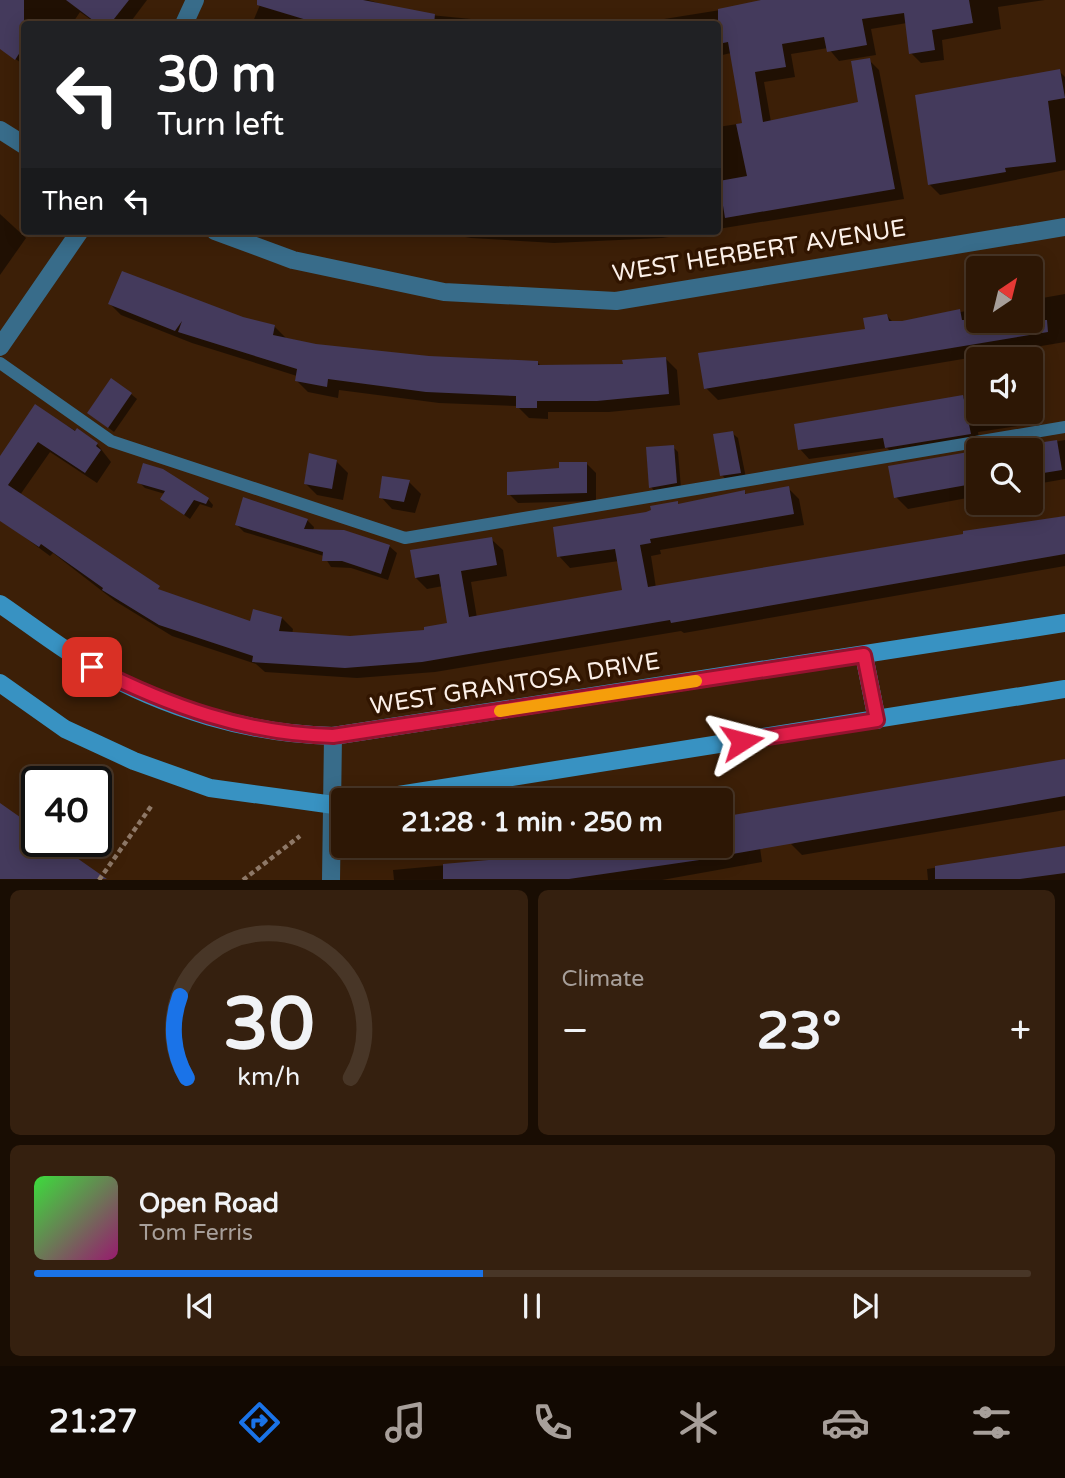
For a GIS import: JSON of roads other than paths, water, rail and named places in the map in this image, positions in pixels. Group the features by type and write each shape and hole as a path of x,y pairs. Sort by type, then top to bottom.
{"street":[{"path":"185,21 195,0"},
{"path":"0,130 21,143"},
{"name":"WEST HERBERT AVENUE","path":"226,235 293,260 444,292 616,301 1065,227"},
{"path":"0,347 77,235"},
{"name":"WEST GRANTOSA DRIVE","path":"0,604 92,667 152,697 216,719 264,729 333,736 1065,623"},
{"path":"864,655 877,720"},
{"path":"0,683 65,729 134,761 210,789 331,803"},
{"path":"444,788 1065,689"},
{"path":"333,736 337,788"},
{"path":"331,880 333,858"}],"lane":[{"path":"0,363 111,441 405,538 1065,427"}]}
